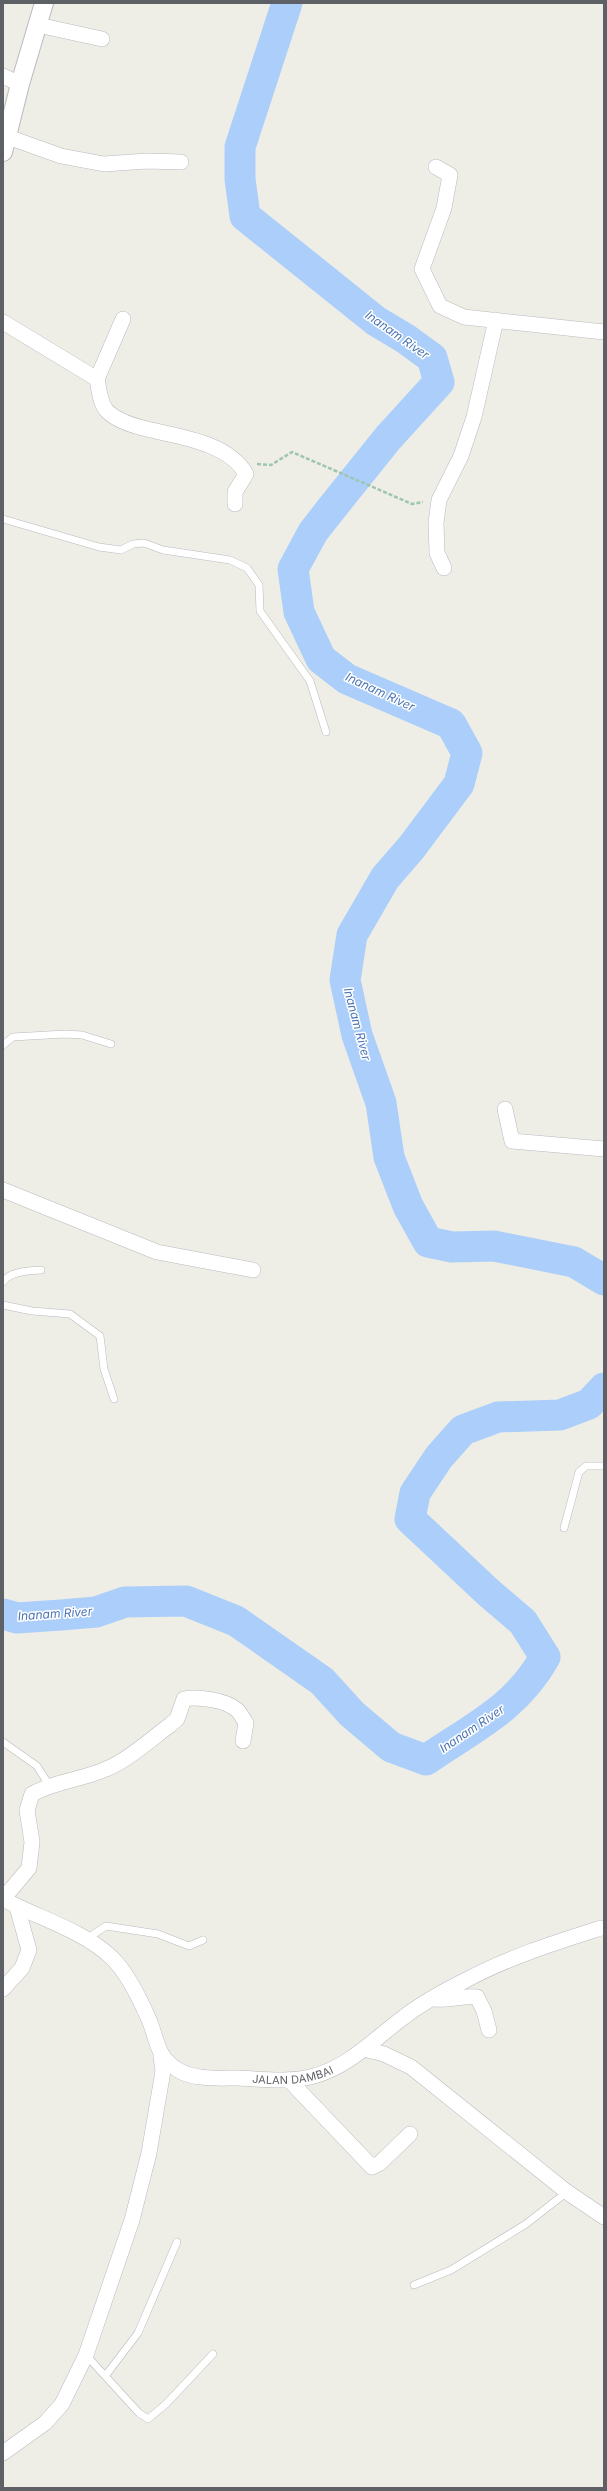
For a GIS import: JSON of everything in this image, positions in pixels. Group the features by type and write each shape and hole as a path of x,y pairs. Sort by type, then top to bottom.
{"street":[{"path":"44,3 6,133 61,156 104,164 147,161 181,162"},
{"path":"38,25 102,39"},
{"path":"3,76 20,84"},
{"path":"436,167 450,175 444,208 422,269 440,306 464,317 604,332"},
{"path":"122,319 97,379 100,395 106,411 128,424 208,444 240,463 246,474 235,492 235,504"},
{"path":"444,568 437,553 436,523 439,500 461,456 474,417 496,320"},
{"path":"3,322 97,379"},
{"path":"505,1109 512,1141 604,1149"},
{"path":"3,1190 157,1252 253,1270"},
{"path":"3,2453 45,2423 62,2404 74,2384 86,2355 132,2220 144,2175 160,2096 163,2071 161,2057 150,2021 128,1980 111,1957 61,1926 3,1899 29,1868 32,1842 27,1810 32,1794 49,1784 76,1780 107,1769 177,1719 184,1699 191,1697 221,1702 236,1709 246,1723 243,1741"},
{"path":"3,1989 22,1968 29,1950 18,1907"},
{"name":"JALAN DAMBAI","path":"161,2057 179,2071 193,2075 289,2080 313,2076 339,2067 430,1999 512,1957 600,1928"},
{"path":"430,1999 445,2000 463,1996 477,1997 484,2011 489,2030"},
{"path":"364,2049 384,2054 411,2067 567,2192 604,2217"},
{"path":"289,2080 372,2167 380,2163 410,2134"}],"lane":[{"path":"3,519 99,547 121,550 133,544 144,543 163,550 230,560 247,568 258,585 260,611 310,681 326,732"},
{"path":"3,1045 13,1037 65,1034 82,1035 111,1044"},
{"path":"3,1282 6,1277 22,1272 41,1270"},
{"path":"3,1305 32,1312 70,1314 100,1336 104,1369 114,1399"},
{"path":"564,1528 579,1472 586,1466 604,1466"},
{"path":"3,1742 21,1753 37,1766 49,1784"},
{"path":"85,1940 106,1926 158,1934 189,1946 204,1940"},
{"path":"414,2285 451,2270 526,2224 567,2192"},
{"path":"106,2375 138,2333 177,2242"},
{"path":"86,2355 106,2375 139,2413 148,2419 166,2404 212,2354"}],"path":[{"path":"240,463 271,466 292,452 412,504"}],"waterway":[{"name":"Inanam River","path":"287,3 240,147 240,179 245,216 376,321 406,339 432,358 439,382 388,438 313,532 293,569 299,612 321,659 347,679 451,724 467,753 459,784 411,848 385,878 352,935 345,980 357,1035 381,1103 389,1157 408,1206 428,1242 452,1247 494,1246 574,1262 604,1280"},
{"name":"Inanam River","path":"3,1614 17,1618 61,1615 96,1612 125,1602 186,1601 236,1621 322,1681 352,1714 391,1747 426,1760 492,1716 507,1704 521,1691 545,1657 523,1622 489,1593 410,1519 415,1493 439,1457 463,1430 498,1417 560,1415 589,1404 604,1388"}]}
